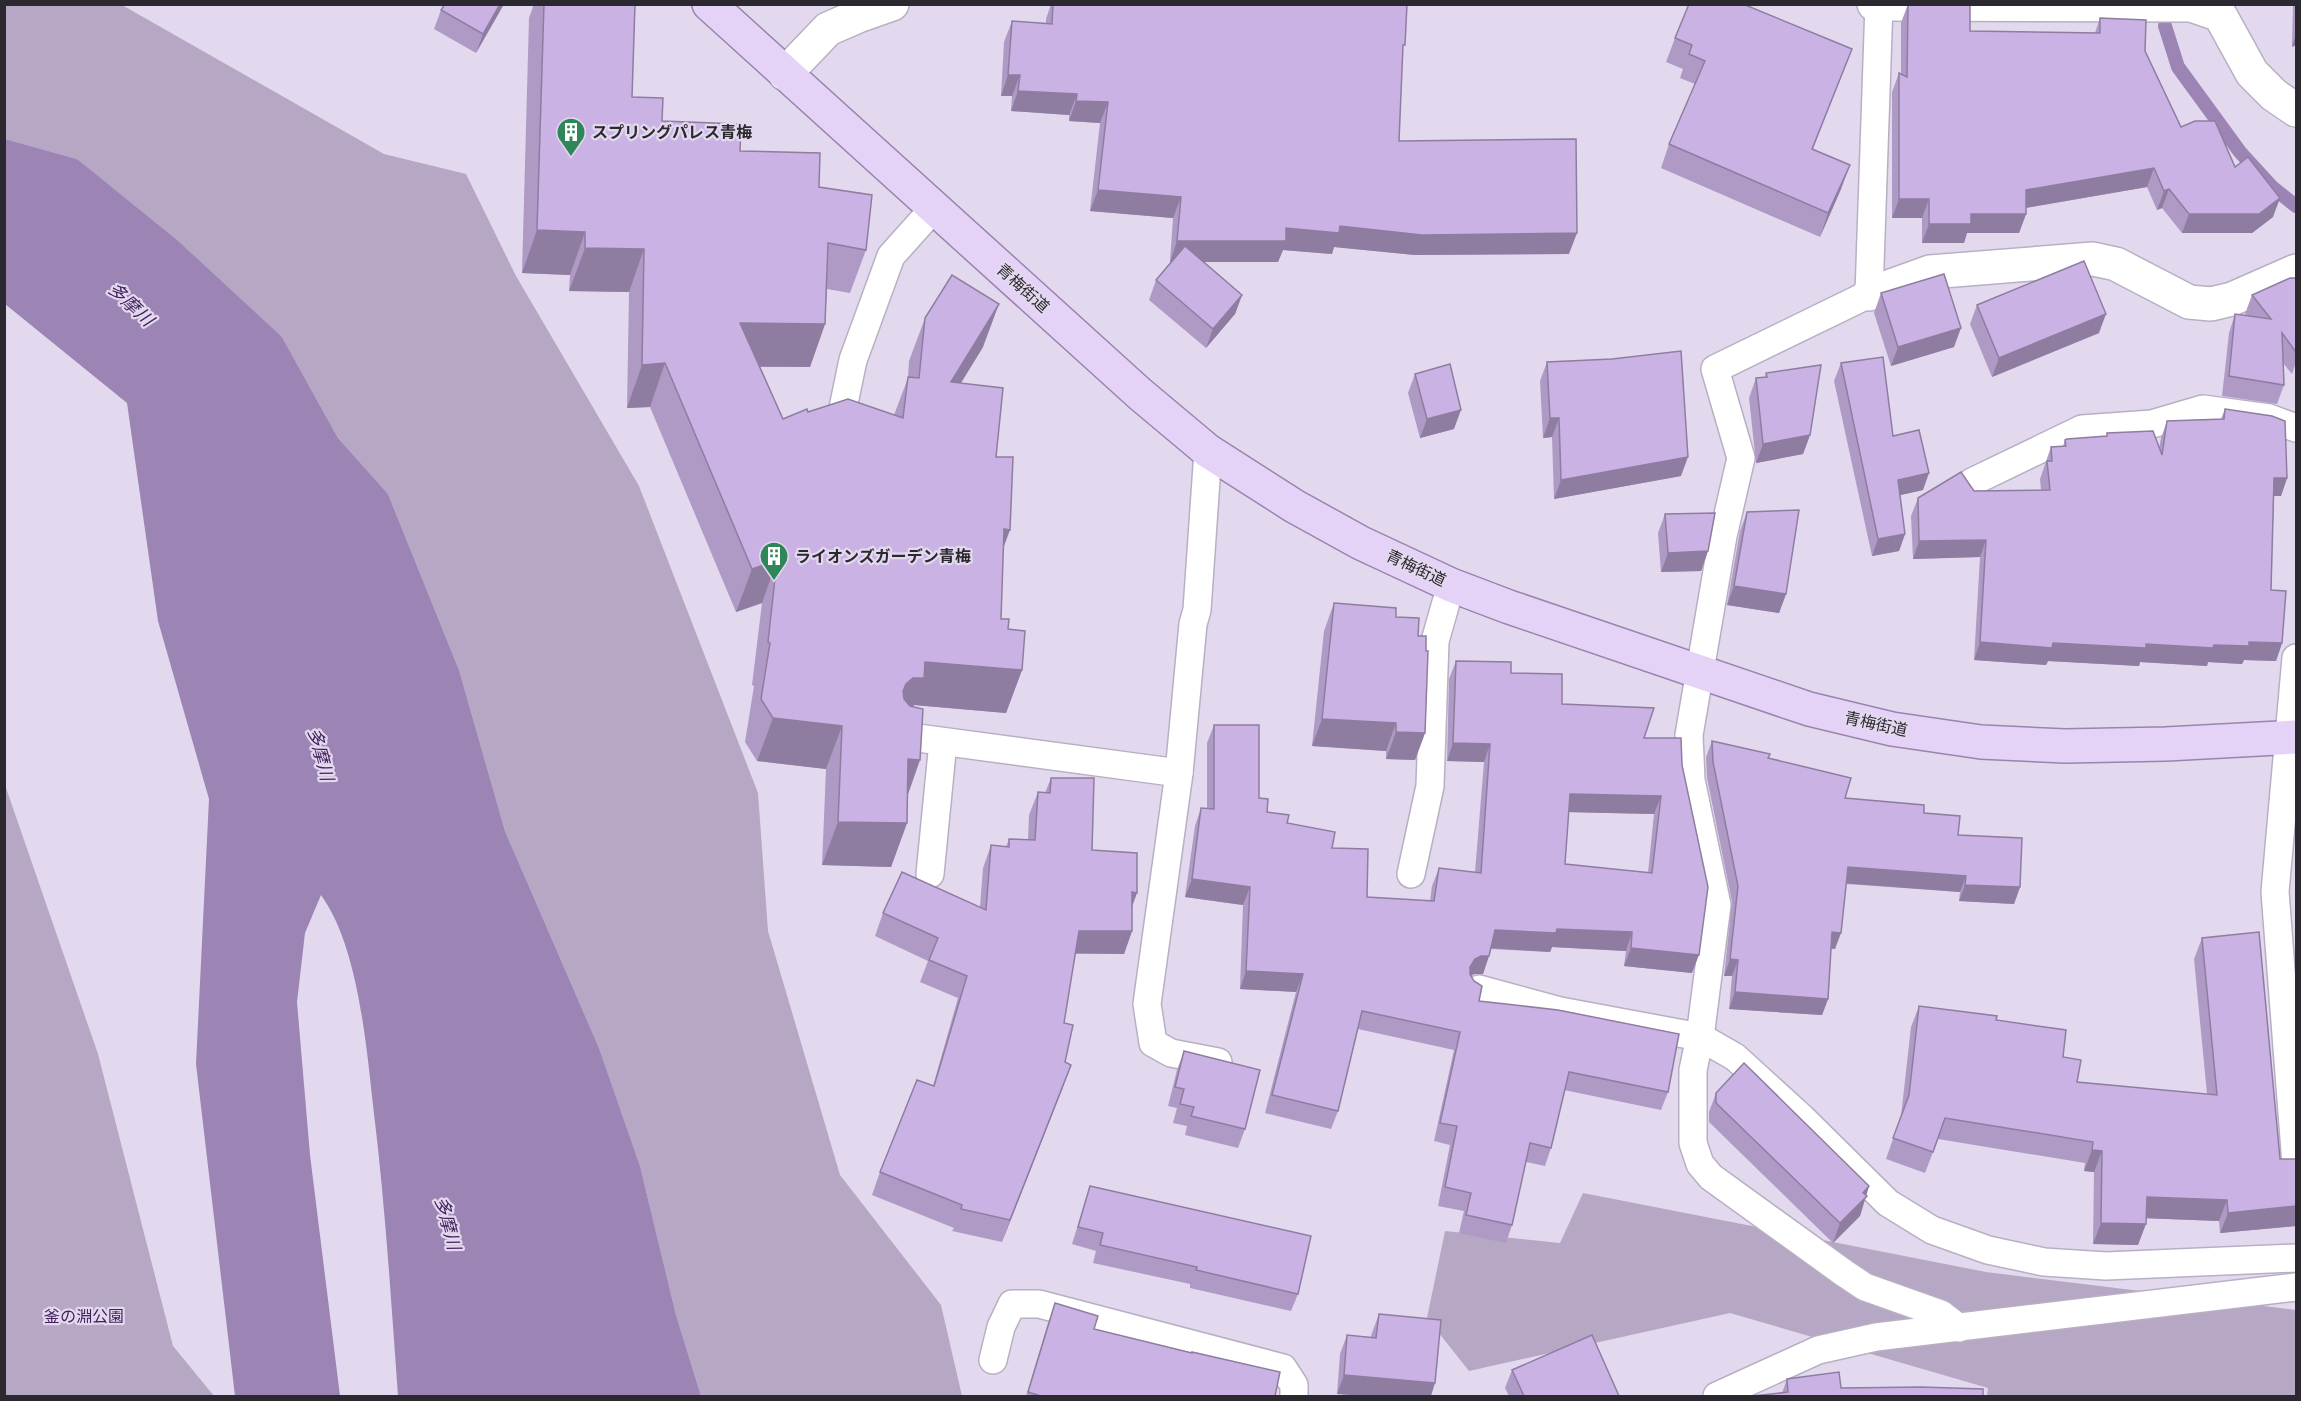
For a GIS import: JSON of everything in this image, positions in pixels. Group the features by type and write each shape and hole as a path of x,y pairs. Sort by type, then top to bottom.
{"main road":[{"name":"青梅街道","path":"709,4 1140,394 1208,451 1294,506 1361,543 1451,585 1698,672 1809,708 1892,729 1981,742 2066,746 2166,744 2293,737"}],"street":[{"path":"785,74 828,29 858,15 891,4"},
{"path":"1878,5 2191,5 2221,10 2252,73 2274,95 2296,110"},
{"path":"1869,294 1930,272 2092,259 2116,264 2189,302 2211,304 2232,299 2296,271"}],"lane":[{"path":"1878,5 1869,294 1715,369 1741,459 1723,536 1689,735 1693,789 1717,905 1700,1036 1693,1070 1693,1143 1700,1164 1711,1177 1865,1287 1941,1314 1959,1328"},
{"path":"843,408 853,360 891,256 934,208"},
{"path":"1972,482 2082,429 2152,424 2203,409 2269,418 2296,428"},
{"path":"1208,451 1197,610 1193,624 1179,773 1147,1004 1153,1043 1171,1053 1238,1066"},
{"path":"1411,874 1430,786 1435,641 1451,585"},
{"path":"2296,658 2293,737 2275,892 2296,1164"},
{"path":"903,736 1179,773"},
{"path":"930,874 943,742"},
{"path":"1479,989 1560,1011 1700,1036 1735,1057 1802,1118 1888,1203 1932,1230 1988,1250 2044,1262 2106,1266 2296,1258"},
{"path":"1717,1396 1818,1350 1876,1338 2296,1287"},
{"path":"993,1360 1001,1327 1012,1304 1039,1304 1283,1368 1294,1385 1294,1396"}],"green space":[{"path":"4,5 122,5 384,154 466,174 516,276 639,486 758,793 768,931 840,1175 941,1305 962,1396 701,1396 676,1315 640,1166 599,1048 505,831 459,670 388,494 338,438 282,337 77,159 5,139"},
{"name":"釜の淵公園","path":"5,785 98,1054 173,1346 214,1396 5,1396"},
{"path":"1583,1193 1986,1272 2296,1310 2296,1396 1987,1396 1988,1388 1730,1313 1469,1371 1427,1318 1445,1231 1560,1243"}],"water":[{"name":"多摩川","path":"5,139 77,159 178,241 282,337 338,438 388,494 459,670 505,831 599,1048 640,1166 676,1315 701,1396 398,1396 381,1178 363,1025 352,968 344,941 334,916 321,895 305,933 297,1002 310,1155 340,1396 235,1396 196,1064 209,799 158,621 127,403 5,304"}],"building":[{"path":"445,4 500,4 483,34 441,10"},
{"path":"544,4 635,4 632,97 663,98 662,121 741,124 740,151 820,153 819,187 872,195 866,250 828,243 825,324 740,323 783,419 807,409 808,412 848,399 903,418 908,377 919,378 925,318 952,275 999,304 951,382 1003,388 996,457 1013,457 1010,530 1004,529 1001,619 1009,619 1008,629 1025,631 1022,670 925,662 924,678 913,678 906,684 903,691 904,699 910,706 923,709 920,760 908,759 907,823 838,822 842,726 773,718 761,699 770,643 768,642 777,560 752,569 665,363 642,365 644,249 585,248 585,232 537,230"},
{"path":"1053,4 1407,4 1399,141 1576,139 1577,233 1422,235 1340,226 1339,233 1286,228 1286,241 1177,241 1181,197 1098,190 1108,102 1076,101 1077,94 1018,91 1020,75 1008,75 1012,21 1052,24"},
{"path":"1689,4 1743,4 1852,49 1812,149 1850,165 1828,213 1669,144 1705,61 1689,54 1692,45 1675,38"},
{"path":"1908,4 1970,4 1970,31 2100,33 2100,18 2146,20 2145,51 2181,127 2195,121 2215,121 2235,167 2248,157 2280,198 2259,214 2189,214 2169,189 2164,191 2154,168 2026,190 2026,214 1971,214 1971,224 1929,224 1929,199 1899,199 1899,73 1907,77"},
{"path":"1185,246 1242,295 1213,329 1156,280"},
{"path":"2084,261 2106,314 1999,358 1977,305"},
{"path":"1944,274 1961,328 1898,347 1881,293"},
{"path":"2290,278 2296,278 2296,352 2282,333 2284,385 2229,376 2235,314 2271,319 2252,295"},
{"path":"1681,351 1688,457 1561,480 1559,418 1550,418 1547,362 1612,359"},
{"path":"1883,357 1893,436 1919,430 1929,473 1898,480 1905,534 1878,539 1841,363"},
{"path":"1450,364 1461,410 1427,419 1415,374"},
{"path":"1821,365 1810,435 1763,444 1756,378 1767,377 1766,373"},
{"path":"2225,409 2272,416 2285,421 2287,478 2274,478 2271,590 2286,591 2282,643 2249,642 2249,646 2214,645 2213,648 2146,644 2146,648 2053,643 2052,648 1980,642 1986,540 1919,541 1918,498 1961,472 1974,491 2050,490 2047,461 2052,461 2051,447 2066,446 2065,440 2067,439 2107,436 2107,433 2153,431 2162,455 2167,421 2224,419"},
{"path":"1799,510 1786,594 1734,586 1747,512"},
{"path":"1715,513 1708,551 1668,553 1665,514"},
{"path":"1334,603 1396,608 1396,617 1419,618 1418,636 1426,636 1426,651 1428,651 1425,733 1396,732 1396,723 1322,719"},
{"path":"1456,661 1511,662 1511,673 1562,674 1562,704 1654,708 1644,738 1681,738 1682,765 1708,887 1699,955 1631,948 1632,932 1557,929 1556,933 1495,930 1489,956 1475,959 1470,967 1470,974 1474,981 1482,986 1479,1001 1558,1010 1679,1034 1668,1092 1569,1072 1551,1148 1530,1143 1512,1225 1466,1215 1471,1193 1445,1187 1457,1126 1440,1123 1460,1032 1362,1011 1338,1111 1272,1095 1303,974 1246,971 1250,887 1192,879 1201,808 1214,809 1214,725 1259,725 1259,798 1268,799 1267,812 1289,815 1287,823 1335,832 1332,848 1368,849 1367,897 1434,901 1439,868 1481,873 1490,744 1453,743","holes":["1570,794 1661,796 1652,873 1565,864"]},
{"path":"1712,741 1770,754 1768,758 1851,778 1845,798 1924,805 1924,813 1960,816 1958,835 2022,838 2020,887 1965,885 1966,876 1848,867 1841,933 1832,932 1828,999 1735,992 1738,960 1730,959 1738,886 1713,762"},
{"path":"1051,778 1094,778 1092,850 1137,853 1137,893 1132,892 1132,931 1079,931 1064,1023 1073,1025 1065,1062 1071,1065 1010,1220 961,1209 962,1205 880,1172 917,1080 934,1086 967,976 929,960 938,938 883,913 902,872 986,910 991,845 1009,847 1009,839 1035,840 1038,792 1050,793"},
{"path":"2259,932 2280,1159 2296,1159 2296,1206 2228,1213 2227,1200 2147,1197 2146,1224 2101,1223 2102,1151 2092,1150 2093,1142 1945,1118 1933,1152 1893,1138 1909,1095 1919,1006 1997,1016 1996,1020 2066,1030 2063,1057 2081,1060 2077,1082 2217,1095 2202,938"},
{"path":"1184,1051 1260,1070 1245,1129 1191,1116 1194,1107 1180,1104 1184,1089 1175,1087"},
{"path":"1744,1063 1869,1186 1863,1193 1867,1196 1840,1223 1716,1103 1716,1093"},
{"path":"1090,1186 1311,1236 1298,1294 1196,1270 1197,1267 1100,1245 1103,1233 1078,1227"},
{"path":"1055,1303 1098,1316 1094,1329 1280,1372 1275,1396 1041,1396 1028,1392"},
{"path":"1379,1314 1441,1320 1435,1383 1344,1375 1347,1335 1376,1338"},
{"path":"1592,1335 1619,1396 1524,1396 1512,1370"},
{"path":"1839,1372 1841,1388 1983,1389 1983,1396 1753,1396 1788,1392 1787,1379"}],"waterway":[{"path":"2165,26 2178,67 2240,152 2272,187 2296,206"}],"place":[{"name":"スプリングパレス青梅","path":"571,158"},
{"name":"ライオンズガーデン青梅","path":"774,582"}]}
